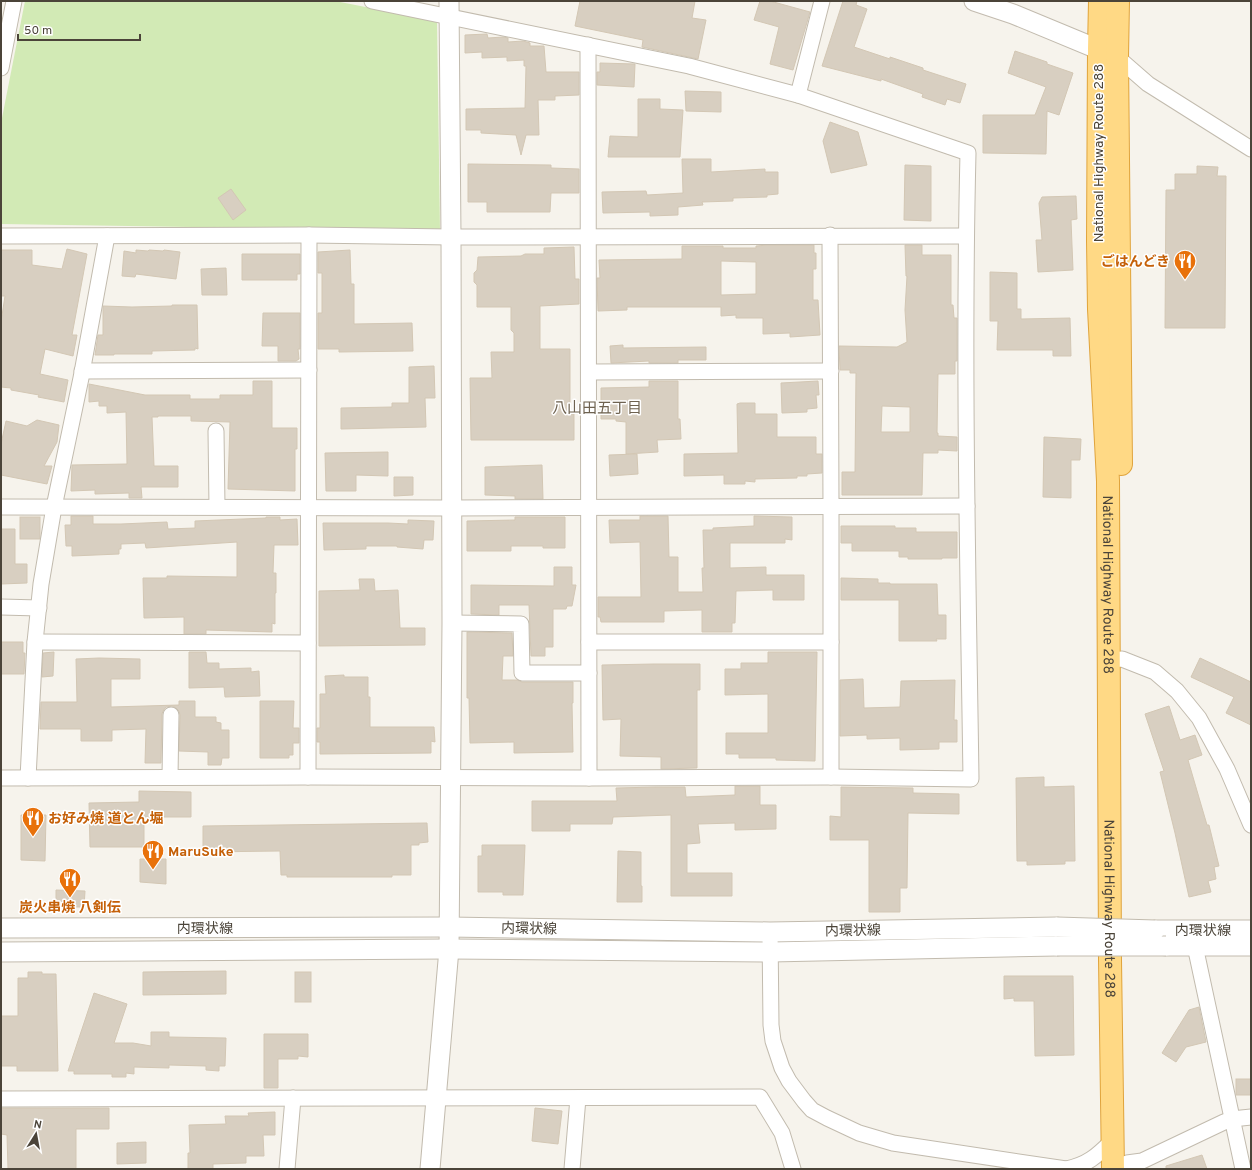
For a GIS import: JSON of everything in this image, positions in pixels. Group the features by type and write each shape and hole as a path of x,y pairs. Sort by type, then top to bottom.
{"highway":[{"name":"National Highway Route 288","path":"1100,1 1108,53 1120,247 1110,960 1112,1141 1123,1167"},
{"name":"National Highway Route 288","path":"1108,53 1118,1"},
{"name":"National Highway Route 288","path":"1115,659 1124,961 1123,1167"}],"street":[{"path":"1,68 14,1"},
{"path":"1,778 831,777 971,780 967,506 966,236 968,153 798,95 689,66 588,45 449,9 372,1"},
{"path":"798,95 822,1"},
{"path":"974,1 1013,14 1108,53 1148,84 1251,149"},
{"path":"430,1169 450,948 452,623 449,9"},
{"path":"588,45 589,778"},
{"path":"308,777 309,235"},
{"path":"830,235 832,507 831,777"},
{"path":"1,236 966,236"},
{"path":"28,778 35,642 41,584 54,507 82,371 107,236"},
{"path":"82,371 309,370"},
{"path":"589,372 830,370"},
{"path":"216,431 217,507"},
{"path":"1,507 451,508 967,506"},
{"path":"1,607 39,608"},
{"path":"452,623 521,624 522,673 589,673"},
{"path":"35,642 308,643"},
{"path":"589,642 831,642"},
{"path":"1115,659 1155,672 1177,691 1199,718 1227,769 1251,826"},
{"path":"170,777 171,715"},
{"name":"内環状線","path":"1,928 449,928 770,932 1057,927 1155,930 1251,930"},
{"path":"770,932 771,1025 773,1041 782,1068 796,1092 812,1110 858,1133 893,1143 1066,1169 1077,1167 1087,1162 1098,1155 1112,1141"},
{"name":"内環状線","path":"1,952 450,948 771,952 1057,946 1251,946"},
{"path":"1195,946 1242,1169"},
{"path":"1,1099 760,1097 782,1133 793,1169"},
{"path":"287,1169 293,1098"},
{"path":"572,1169 578,1098"},
{"path":"1123,1167 1142,1161 1232,1119 1251,1117"}],"green space":[{"path":"25,1 335,1 437,21 440,231 1,224 1,123"}],"building":[{"path":"580,1 695,1 692,18 706,20 698,59 642,47 643,40 575,26"},
{"path":"760,1 770,1 810,12 793,70 770,64 779,27 754,20"},
{"path":"843,1 857,1 856,5 867,9 854,47 890,59 890,57 923,68 923,70 966,84 960,103 947,99 945,105 922,97 923,94 881,79 881,81 822,66"},
{"path":"487,34 488,38 503,37 508,38 508,42 523,41 530,43 530,46 544,46 546,72 579,72 579,95 555,96 555,100 538,100 539,135 526,135 521,155 516,135 481,133 481,130 466,130 466,109 525,108 526,66 524,66 524,60 507,61 507,57 482,58 482,52 465,53 465,35"},
{"path":"1015,51 1073,73 1059,115 1047,111 1046,154 983,153 983,115 1035,115 1046,87 1008,73"},
{"path":"600,63 635,64 634,87 597,85 597,72 600,72"},
{"path":"685,91 721,92 721,112 686,111"},
{"path":"638,99 660,99 660,109 683,110 680,157 608,157 610,136 638,137"},
{"path":"830,122 858,132 867,165 831,173 823,141"},
{"path":"682,159 711,159 711,172 765,169 765,172 778,172 778,194 767,195 767,197 733,198 733,201 702,202 703,205 678,207 678,215 650,216 650,212 603,213 602,192 646,191 647,195 683,193"},
{"path":"468,164 551,165 551,168 579,169 579,193 551,193 550,212 487,212 487,202 468,202"},
{"path":"905,165 931,166 931,221 904,220"},
{"path":"1197,166 1218,167 1217,176 1226,176 1225,328 1165,328 1166,190 1175,190 1175,174 1197,174"},
{"path":"231,189 246,210 233,220 218,198"},
{"path":"1076,196 1077,219 1071,220 1073,270 1038,272 1036,240 1042,240 1039,203 1042,197"},
{"path":"814,245 814,253 816,253 816,269 813,269 813,300 818,300 820,335 790,337 790,333 763,334 763,318 736,318 736,315 721,316 721,307 627,307 627,310 598,311 597,278 600,278 599,260 682,259 682,246 756,248 756,246","holes":["721,261 756,262 756,294 721,295"]},
{"path":"905,245 922,245 922,255 951,255 951,305 953,305 954,318 957,318 957,361 955,361 955,374 938,374 937,433 938,436 957,437 957,451 938,450 938,453 923,453 922,495 842,495 842,472 855,472 856,373 850,373 850,370 840,370 839,346 897,347 907,342 905,310","holes":["882,406 910,407 910,432 881,432"]},
{"path":"574,247 575,279 579,279 579,304 540,306 540,349 570,349 570,414 574,414 574,440 471,440 470,378 492,378 491,352 514,352 514,333 511,330 511,307 477,307 477,285 474,282 474,273 477,270 478,257 544,254 544,248"},
{"path":"67,249 87,254 72,335 77,335 73,356 45,349 40,374 68,380 64,402 38,397 39,395 11,390 11,388 1,387 1,322 5,296 1,296 1,250 32,250 32,265 62,269"},
{"path":"136,250 164,250 180,252 176,279 136,274 135,277 122,276 124,251 136,253"},
{"path":"350,250 351,284 354,284 354,324 412,323 413,351 339,352 339,349 318,349 318,313 322,313 322,273 318,273 318,252"},
{"path":"242,254 300,254 300,274 297,274 297,280 242,280"},
{"path":"226,268 227,295 202,295 201,269"},
{"path":"990,272 1017,273 1017,309 1021,309 1021,319 1070,318 1071,356 1053,356 1053,350 997,350 998,321 990,321"},
{"path":"197,305 198,349 152,351 152,354 95,355 98,335 103,335 103,306 132,307"},
{"path":"263,313 300,313 300,349 298,349 299,359 296,361 278,361 278,346 262,346"},
{"path":"623,345 623,348 706,347 706,360 678,360 678,363 649,363 649,361 611,363 610,346"},
{"path":"434,366 435,398 425,398 426,427 341,429 341,408 392,407 392,403 409,403 409,367"},
{"path":"253,381 272,381 272,428 297,428 297,449 295,449 295,491 228,489 230,422 191,421 191,416 158,416 152,417 154,466 178,466 178,487 141,487 142,498 129,498 129,493 95,494 95,490 71,491 72,465 127,464 126,412 107,413 107,406 99,406 99,401 89,402 89,384 145,395 190,395 190,399 220,399 220,395 253,395"},
{"path":"649,381 678,381 678,419 680,419 681,439 657,440 658,452 626,454 626,422 616,421 616,419 601,419 601,388 649,387"},
{"path":"818,381 819,395 816,395 817,408 807,409 807,412 782,413 781,383"},
{"path":"755,403 755,414 777,414 777,437 816,437 816,454 822,454 822,473 797,476 797,478 755,479 755,482 745,481 745,484 724,484 724,475 684,476 684,454 738,453 737,404"},
{"path":"37,420 59,425 57,442 44,466 52,466 47,484 1,475 1,444 6,421 27,426"},
{"path":"1044,437 1081,439 1080,460 1071,460 1071,498 1043,497"},
{"path":"388,452 388,476 356,475 356,491 326,491 325,453"},
{"path":"637,454 638,474 610,476 609,455"},
{"path":"542,465 543,499 515,499 515,496 485,495 485,467"},
{"path":"394,477 413,477 413,495 394,496"},
{"path":"71,516 93,516 93,524 167,522 168,529 195,528 195,521 266,517 280,517 280,520 297,519 298,545 274,545 273,573 276,573 276,593 275,624 272,623 272,632 206,630 206,634 184,634 184,617 144,618 143,578 167,578 167,576 237,577 237,542 146,548 145,543 121,544 119,554 72,556 72,546 66,546 65,525 71,525"},
{"path":"640,516 668,516 669,557 678,557 678,592 703,592 703,530 713,530 713,528 754,526 754,516 792,517 792,540 785,539 785,543 730,543 730,568 766,567 766,575 804,575 804,600 773,600 773,590 736,591 735,623 732,623 732,632 702,632 702,610 664,611 664,622 601,622 600,617 598,617 598,597 641,597 640,542 610,543 609,520 640,520"},
{"path":"20,517 40,517 40,539 20,539"},
{"path":"515,517 565,517 565,548 511,546 511,551 467,551 467,521 515,520"},
{"path":"408,520 434,521 433,540 424,540 423,549 397,546 366,546 366,549 324,550 323,523 408,524"},
{"path":"841,526 895,526 895,528 916,528 916,532 957,532 957,558 908,559 908,557 899,557 899,551 852,551 852,543 841,543"},
{"path":"1,529 15,529 15,564 27,564 27,583 1,584"},
{"path":"554,567 572,567 572,585 576,585 572,606 567,606 566,609 553,609 553,647 545,647 545,656 531,656 529,605 499,605 499,615 471,614 471,585 554,586"},
{"path":"841,578 878,579 878,583 890,584 937,584 938,615 946,615 946,639 936,639 937,641 899,641 899,600 841,600"},
{"path":"359,579 374,579 375,591 398,590 400,628 425,628 425,645 319,646 319,591 360,590"},
{"path":"467,632 512,633 513,656 503,656 502,680 517,680 522,682 573,682 573,752 514,753 514,742 470,743 469,698 467,698"},
{"path":"1,642 23,642 23,653 25,653 24,674 1,674"},
{"path":"54,652 53,676 42,677 43,653"},
{"path":"189,652 206,652 207,663 219,663 219,669 251,668 251,672 259,671 260,696 225,697 224,687 189,688"},
{"path":"768,652 817,652 815,761 776,760 776,758 739,758 739,754 726,754 726,733 768,733 768,694 725,695 725,669 741,669 741,663 768,663"},
{"path":"1200,658 1251,682 1251,725 1226,713 1234,697 1191,677"},
{"path":"76,659 140,659 140,679 111,679 111,707 179,705 179,701 195,701 195,717 216,717 216,722 221,723 221,730 229,730 229,758 222,758 221,765 208,765 208,752 179,751 180,715 179,711 172,706 166,707 162,714 161,763 145,763 146,729 112,730 112,741 81,741 81,729 40,729 41,702 77,702"},
{"path":"700,664 700,690 697,690 697,768 661,769 661,757 620,756 621,719 603,720 602,665"},
{"path":"344,675 344,677 368,677 370,727 434,727 435,742 431,741 431,753 320,754 320,742 317,742 317,728 320,728 320,694 326,694 325,676"},
{"path":"863,679 864,708 900,707 901,681 955,680 954,720 957,720 957,742 939,742 939,749 900,750 900,738 867,739 867,735 840,736 840,680"},
{"path":"260,701 294,701 293,728 299,728 299,743 293,743 293,755 289,755 289,758 260,758"},
{"path":"1169,706 1180,740 1195,735 1202,755 1188,760 1207,825 1209,825 1219,866 1214,867 1216,879 1208,881 1211,892 1189,897 1160,772 1164,771 1145,714"},
{"path":"1044,777 1044,787 1074,786 1075,861 1065,861 1065,864 1027,865 1027,861 1017,861 1016,778"},
{"path":"735,786 760,786 760,805 776,805 776,829 735,830 735,823 698,824 700,843 687,844 687,873 732,873 732,896 671,896 671,815 613,817 612,824 570,824 570,831 532,831 532,801 617,801 616,788 685,787 686,797 735,795"},
{"path":"841,787 913,788 913,793 959,794 959,814 908,813 907,888 900,888 900,912 869,912 869,840 830,840 830,816 841,817"},
{"path":"139,791 191,792 191,817 144,817 144,847 90,847 89,803 139,802"},
{"name":"お好み焼 道とん堀","path":"21,815 46,815 45,861 21,860"},
{"path":"427,823 428,842 419,843 419,845 411,845 411,875 392,875 392,877 287,877 287,875 281,875 280,851 203,852 203,826"},
{"path":"482,845 525,845 523,895 503,895 503,892 478,892 478,856 482,856"},
{"path":"618,851 641,852 642,902 617,902"},
{"name":"MaruSuke","path":"140,859 166,859 166,884 140,882"},
{"name":"炭火串焼 八剣伝","path":"56,890 85,891 84,907 56,907"},
{"path":"226,971 226,994 143,995 143,972"},
{"path":"28,972 56,974 58,1071 17,1071 17,1066 1,1066 1,1016 18,1016 18,978 28,978"},
{"path":"295,972 311,972 311,1002 295,1002"},
{"path":"1004,976 1073,976 1074,1055 1035,1056 1034,1001 1014,1001 1014,998 1004,999"},
{"path":"94,993 127,1004 114,1043 133,1043 151,1046 151,1032 169,1032 169,1037 226,1038 225,1066 219,1066 219,1071 206,1070 206,1066 169,1065 169,1068 134,1067 134,1074 126,1073 126,1077 112,1077 112,1074 74,1074 74,1071 68,1071"},
{"path":"1199,1007 1206,1042 1186,1047 1176,1062 1162,1053 1189,1010"},
{"path":"264,1034 308,1034 308,1057 298,1056 298,1059 278,1059 278,1088 264,1088"},
{"path":"1236,1079 1251,1079 1251,1095 1236,1095"},
{"path":"1,1108 109,1108 109,1129 76,1129 76,1169 8,1169 7,1135 1,1134"},
{"path":"535,1108 562,1111 558,1144 532,1141"},
{"path":"275,1112 275,1135 263,1135 264,1156 246,1156 246,1163 213,1164 213,1169 188,1169 188,1153 190,1153 189,1125 226,1124 225,1116 249,1116 248,1113"},
{"path":"146,1142 146,1163 117,1164 117,1143"},
{"path":"1202,1155 1207,1169 1166,1169 1166,1166"}],"place":[{"name":"ごはんどき","path":"1185,280"},
{"name":"お好み焼 道とん堀","path":"33,838"},
{"name":"MaruSuke","path":"153,870"},
{"name":"炭火串焼 八剣伝","path":"70,898"}],"district":[{"name":"八山田五丁目","path":"597,408"}]}
